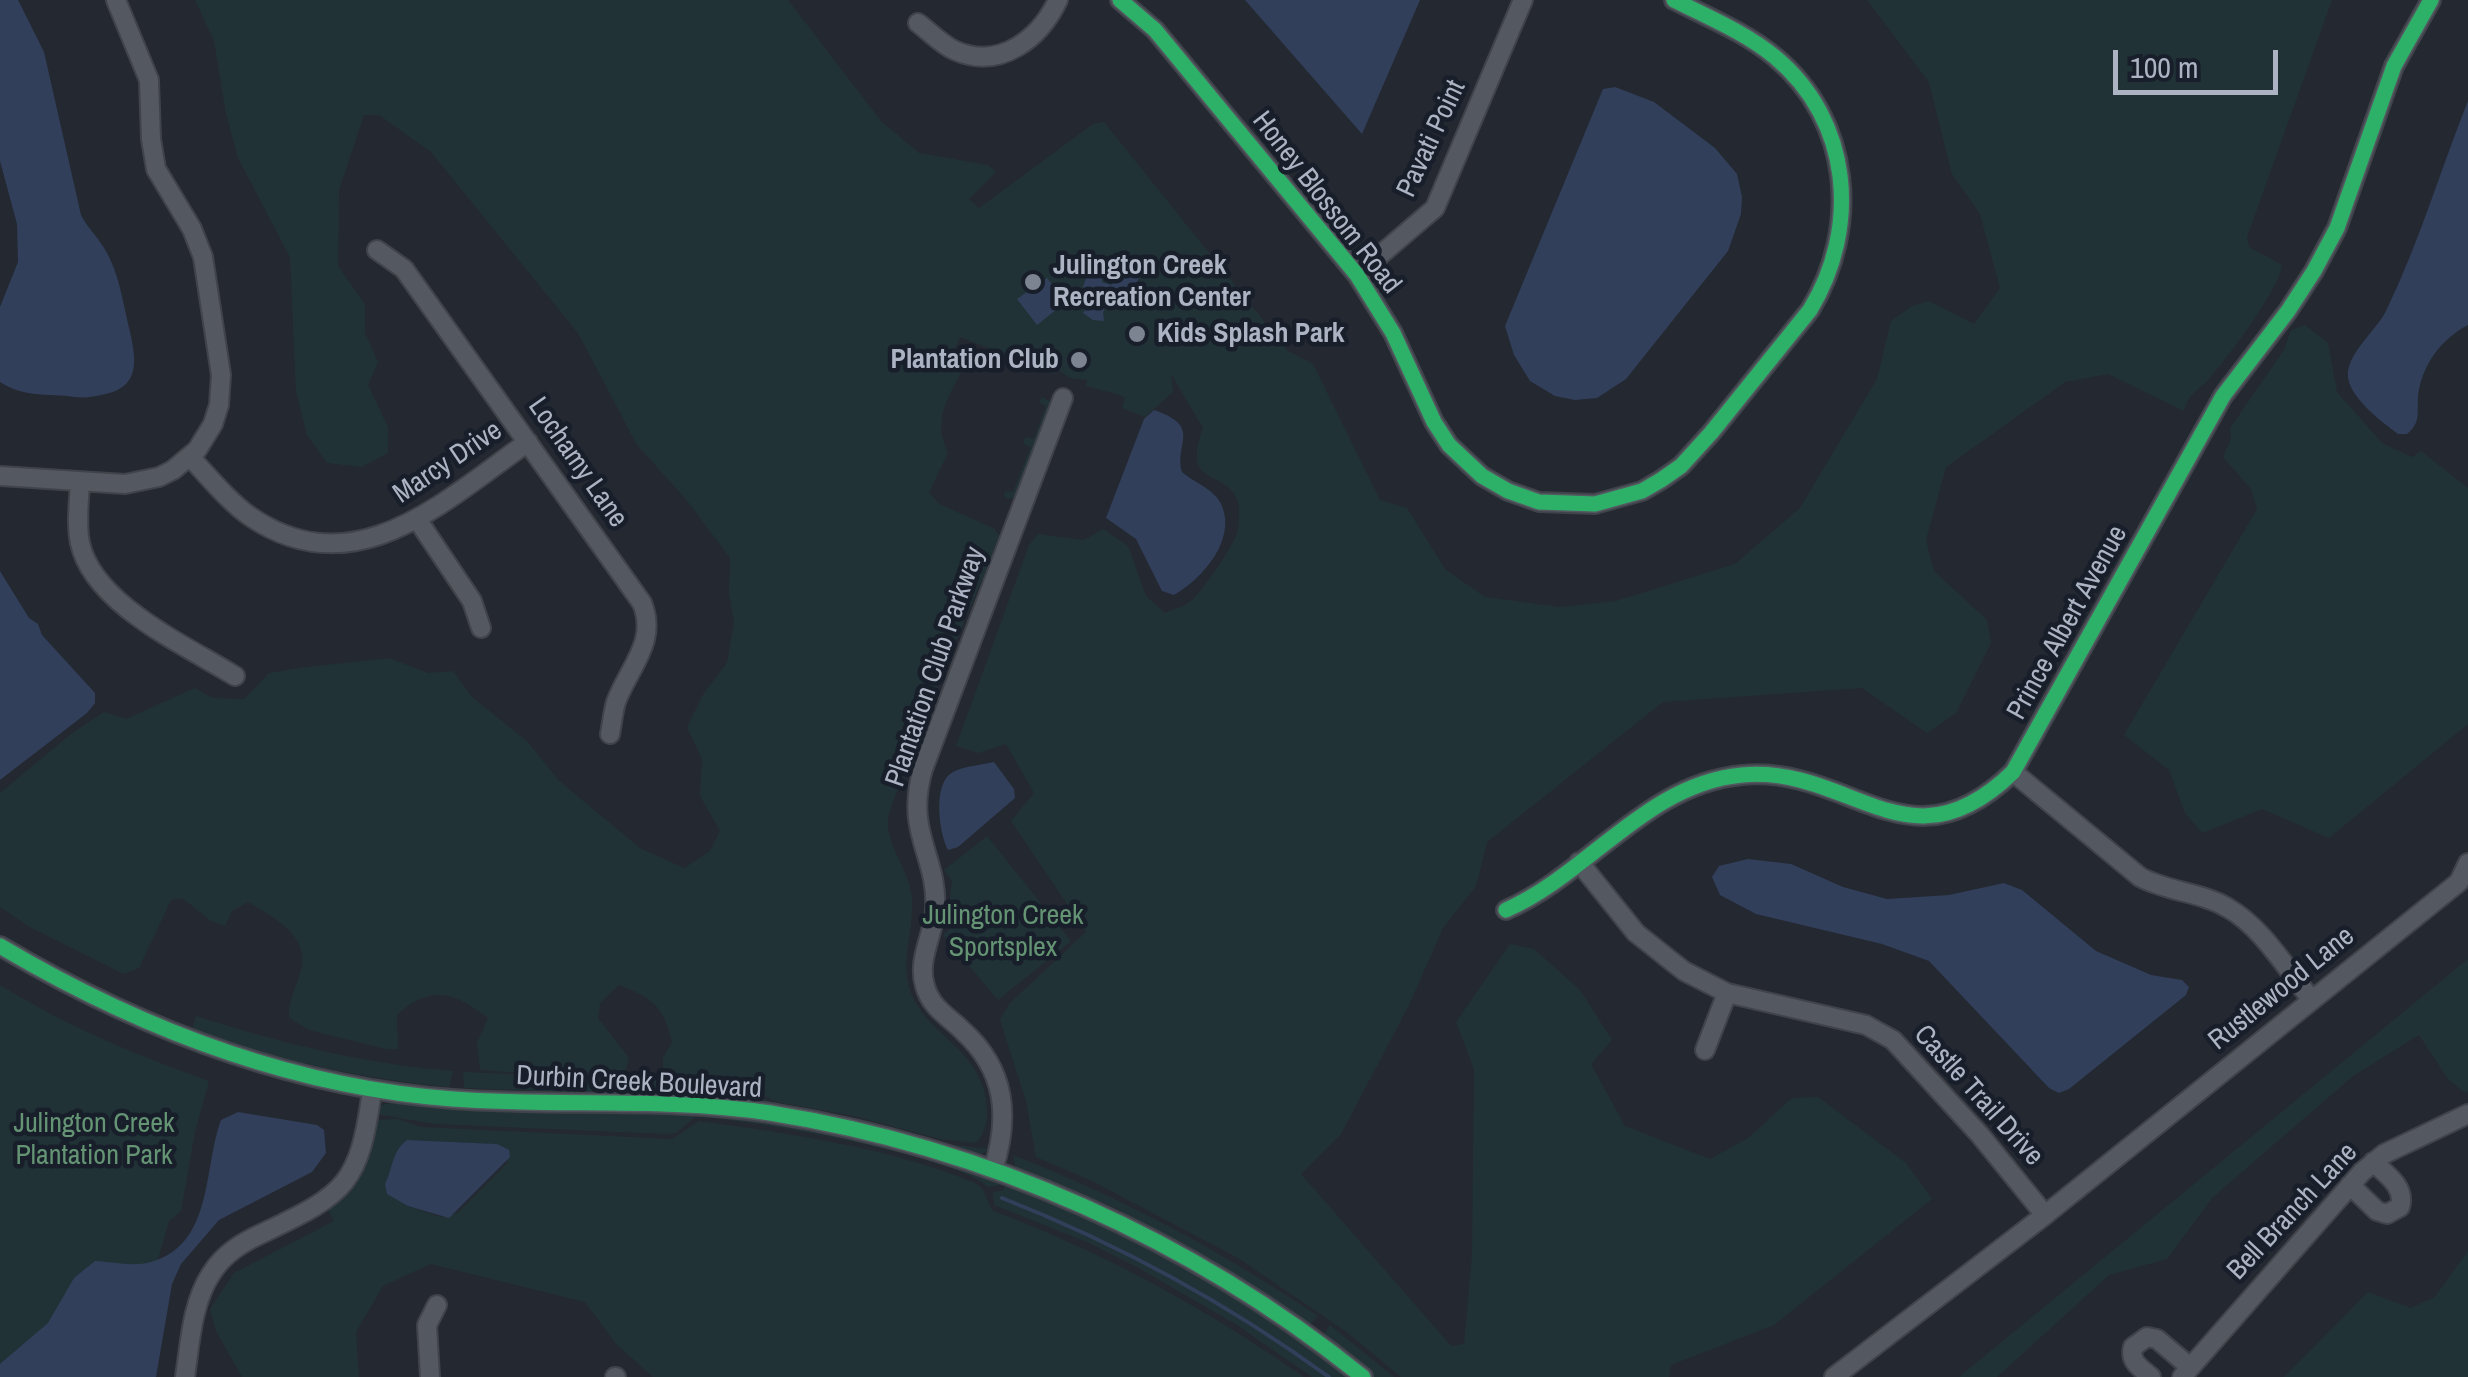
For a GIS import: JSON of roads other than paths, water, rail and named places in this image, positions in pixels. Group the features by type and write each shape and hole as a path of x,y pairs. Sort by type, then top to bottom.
{"street":[{"path":"0,476 143,482 173,470 190,457 213,424 221,395 208,291 196,238 156,169 151,140 150,80 116,0"},
{"path":"918,22 956,51 995,56 1034,38 1058,0"},
{"name":"Honey Blossom Road","path":"1120,0 1156,30 1356,275 1393,332 1449,446 1482,476 1508,491 1539,502 1595,504 1642,491 1681,466 1793,332 1822,290 1839,243 1844,192 1824,118 1794,74 1758,44 1674,0"},
{"name":"Pavati Point","path":"1356,275 1435,208 1523,0"},
{"name":"Prince Albert Avenue","path":"1506,910 1539,893 1660,804 1687,788 1711,781 1765,774 1794,778 1822,785 1885,812 1914,817 1966,807 2013,772 2223,396 2314,271 2337,228 2394,66 2431,0"},
{"name":"Lochamy Lane","path":"377,250 404,269 642,604 647,639 615,704 610,734"},
{"name":"Plantation Club Parkway","path":"993,1170 1004,1120 998,1079 976,1044 935,1006 923,982 935,898 918,832 916,798 923,769 1063,398"},
{"name":"Marcy Drive","path":"190,457 249,516 302,539 342,543 364,541 401,529 528,442"},
{"path":"80,482 80,540 90,571 100,586 125,607 234,676"},
{"path":"418,519 472,600 481,628"},
{"path":"2013,772 2140,877 2158,887 2209,899 2244,918 2312,1000"},
{"name":"Castle Trail Drive","path":"1579,862 1615,910 1656,952 1726,993 1866,1025 1892,1040 1980,1135 2044,1215"},
{"name":"Rustlewood Lane","path":"2044,1215 2459,882 2468,863"},
{"name":"Durbin Creek Boulevard","path":"0,946 95,1000 183,1038 269,1066 372,1091 470,1100 643,1102 731,1108 870,1134 993,1170 1074,1202 1178,1253 1268,1307 1364,1377"},
{"path":"1705,1050 1726,993"},
{"path":"185,1377 200,1294 212,1272 234,1248 320,1206 345,1184 362,1154 372,1091"},
{"name":"Bell Branch Lane","path":"2186,1372 2373,1162 2468,1114"},
{"path":"2350,1184 2377,1211 2387,1214 2400,1207 2400,1190 2373,1162"},
{"path":"1834,1377 2044,1215"},
{"path":"430,1377 427,1325 436,1305"},
{"path":"2151,1377 2131,1354 2133,1346 2148,1337 2157,1340 2186,1372"}],"water":[{"path":"0,0 18,0 44,52 81,215 107,253 119,285 134,365 127,383 105,394 36,394 0,382 0,307 18,262 17,224 0,161"},
{"path":"1245,0 1420,0 1362,134"},
{"path":"1615,87 1654,102 1715,148 1737,174 1741,214 1728,251 1626,379 1597,398 1575,400 1555,396 1530,381 1514,355 1505,326 1603,89"},
{"path":"2468,101 2468,325 2434,355 2420,386 2416,422 2407,434 2398,434 2354,393 2349,368 2398,285"},
{"path":"1123,261 1136,266 1134,274 1139,277 1136,286 1129,286 1133,291 1130,300 1117,301 1115,305 1107,303 1104,321 1093,320 1083,313 1093,299 1083,287 1088,273 1095,269 1103,272 1102,282 1111,285 1115,267 1119,268"},
{"path":"1047,278 1066,302 1037,325 1017,299"},
{"path":"1154,410 1178,423 1183,436 1182,472 1217,497 1225,515 1225,529 1215,556 1196,579 1174,595 1162,591 1136,539 1106,518 1144,419"},
{"path":"0,571 42,635 95,693 95,703 0,780"},
{"path":"994,762 1014,789 1015,798 958,847 948,850 939,809 946,778 962,768"},
{"path":"1748,859 1791,864 1843,887 1887,899 1949,895 2004,883 2022,890 2096,951 2151,975 2182,980 2189,987 2186,995 2059,1093 2049,1088 1929,961 1882,944 1756,914 1720,895 1712,877 1719,866"},
{"path":"238,1112 317,1125 324,1130 326,1153 312,1172 219,1220 181,1264 172,1284 156,1377 0,1377 0,1364 48,1323 74,1278 95,1261 151,1262 171,1253 186,1239 203,1202 221,1120"},
{"path":"407,1140 497,1144 509,1150 510,1157 449,1218 408,1206 387,1194 385,1184 393,1160"}],"waterway":[{"path":"1002,1198 1171,1277 1251,1324 1329,1377"}],"place":[{"name":"Julington Creek Recreation Center","path":"1033,282"},
{"name":"Kids Splash Park","path":"1137,334"},
{"name":"Plantation Club","path":"1079,360"}],"park label":[{"name":"Julington Creek Sportsplex","path":"1003,932"},
{"name":"Julington Creek Plantation Park","path":"94,1140"}]}
